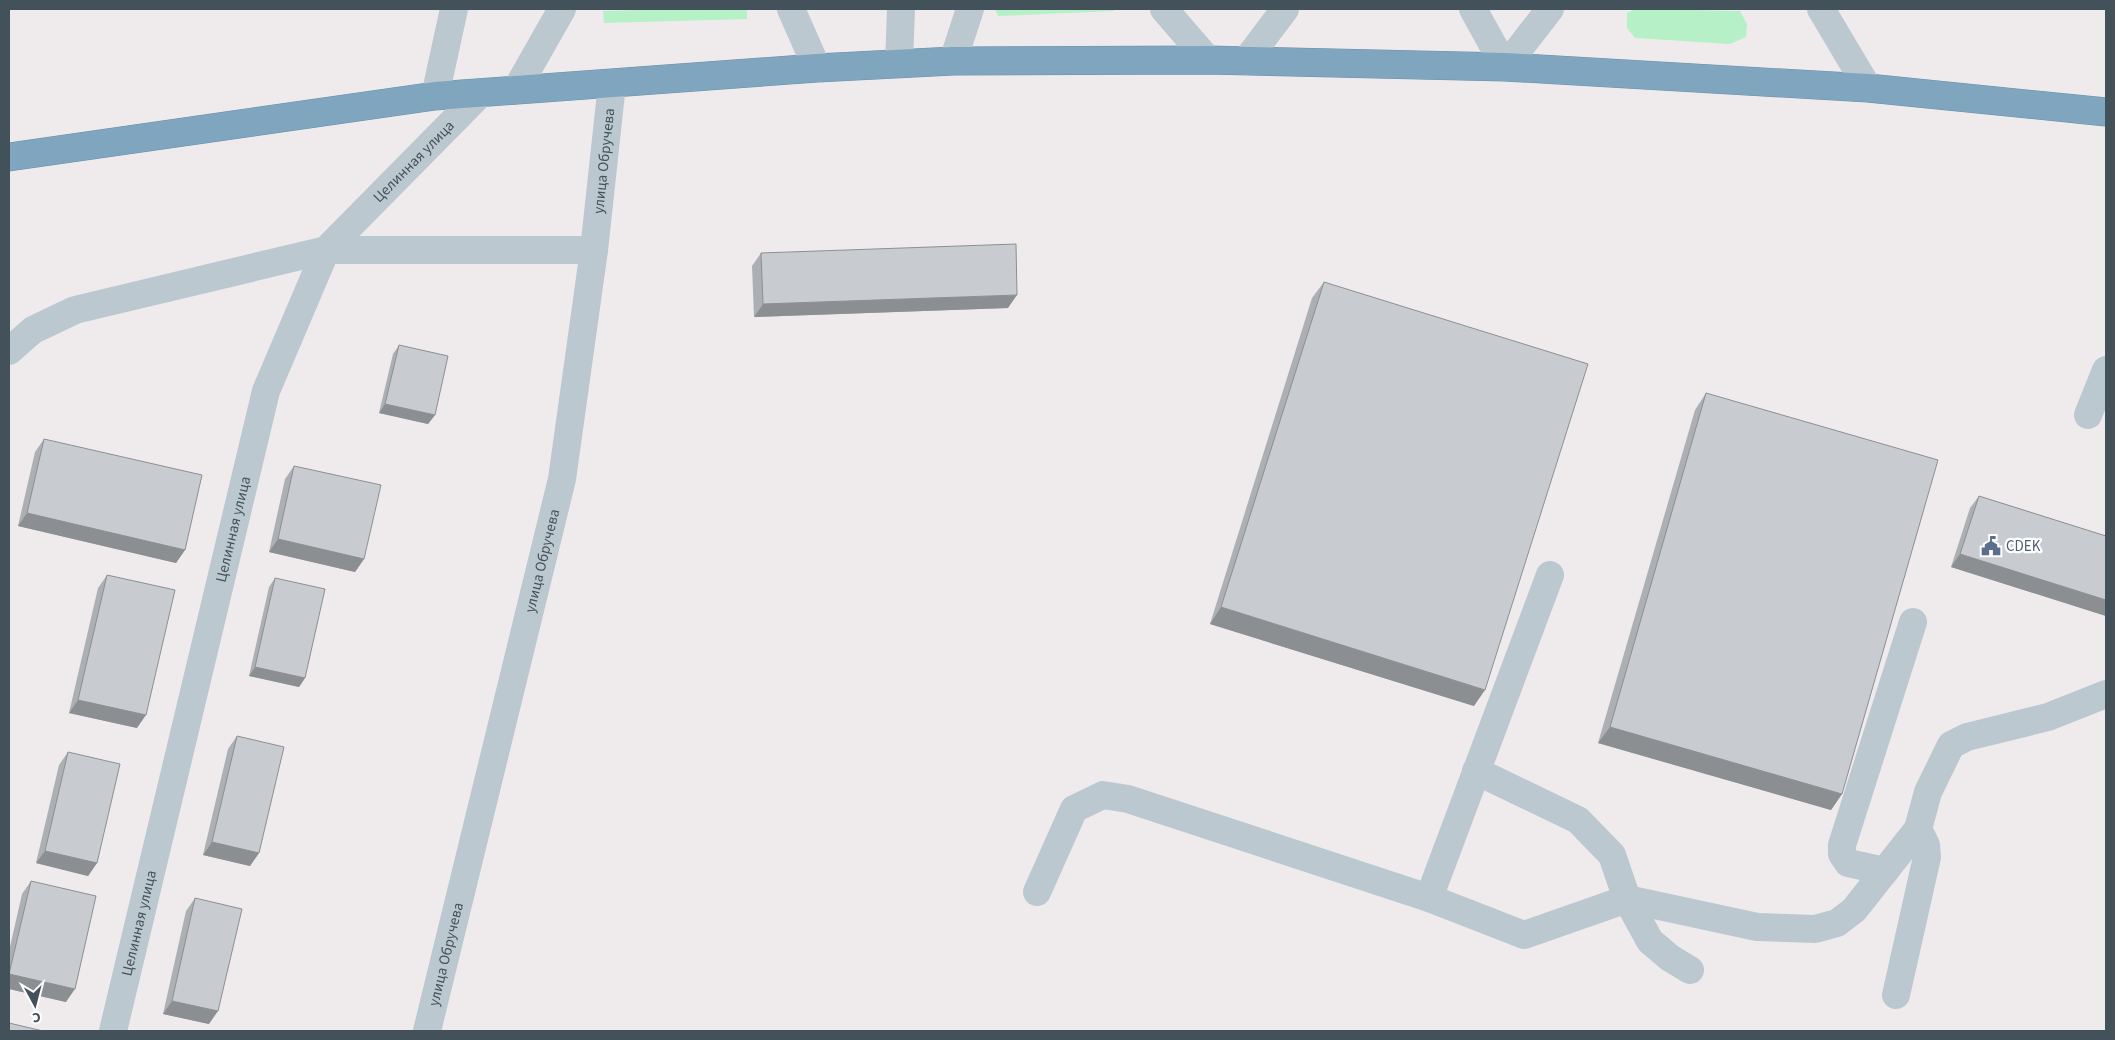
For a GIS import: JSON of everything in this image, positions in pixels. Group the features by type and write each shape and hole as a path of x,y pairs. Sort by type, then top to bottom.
{"highway":[{"path":"9,158 435,96 817,68 953,61 1208,60 1505,67 1868,88 2106,112"}],"street":[{"path":"435,96 454,9"},
{"path":"516,90 562,9"},
{"path":"791,9 817,68"},
{"path":"899,64 901,9"},
{"path":"953,61 970,9"},
{"path":"1164,9 1208,60"},
{"path":"1246,61 1285,9"},
{"path":"1473,9 1505,67 1550,9"},
{"path":"1821,9 1868,88"},
{"name":"улица Обручева","path":"427,1031 562,479 594,250 612,84"},
{"name":"Целинная улица","path":"113,1031 266,391 326,250 481,93"},
{"path":"9,351 33,330 74,310 326,250 594,250"},
{"path":"2088,415 2106,370"},
{"path":"1429,898 1550,575"},
{"path":"1885,872 1848,863 1842,854 1842,845 1913,622"},
{"path":"1037,892 1074,809 1103,795 1128,799 1429,898 1524,935 1627,899 1757,927 1815,929 1837,923 1854,910 1918,829 1928,792 1951,745 1967,737 2048,716 2106,694"},
{"path":"1476,771 1578,820 1612,855 1627,899 1650,941 1670,958 1690,970"},
{"path":"1896,995 1927,857 1926,845 1918,829"}],"green space":[{"path":"747,9 747,19 604,23 603,11"},
{"path":"995,9 1115,9 1114,11 998,16"},
{"path":"1635,9 1740,11 1747,24 1746,37 1730,44 1635,38 1627,28 1627,13"}],"building":[{"path":"1016,244 1017,295 763,304 761,253"},
{"path":"1324,282 1588,364 1485,690 1221,607"},
{"path":"399,345 448,356 435,415 385,404"},
{"path":"1706,393 1938,460 1842,794 1610,727"},
{"path":"44,439 202,475 185,550 27,513"},
{"path":"294,466 381,485 364,559 278,539"},
{"path":"1979,496 2106,536 2106,600 1960,554"},
{"path":"107,575 175,590 146,715 78,700"},
{"path":"275,578 325,589 305,678 255,667"},
{"path":"237,736 284,747 259,853 212,842"},
{"path":"68,752 120,764 97,863 45,851"},
{"path":"31,881 96,896 75,989 9,974"},
{"path":"195,898 242,909 218,1011 172,1001"},
{"path":"9,1023 43,1031 9,1031"}],"place":[{"name":"CDEK","path":"1991,546"}]}
